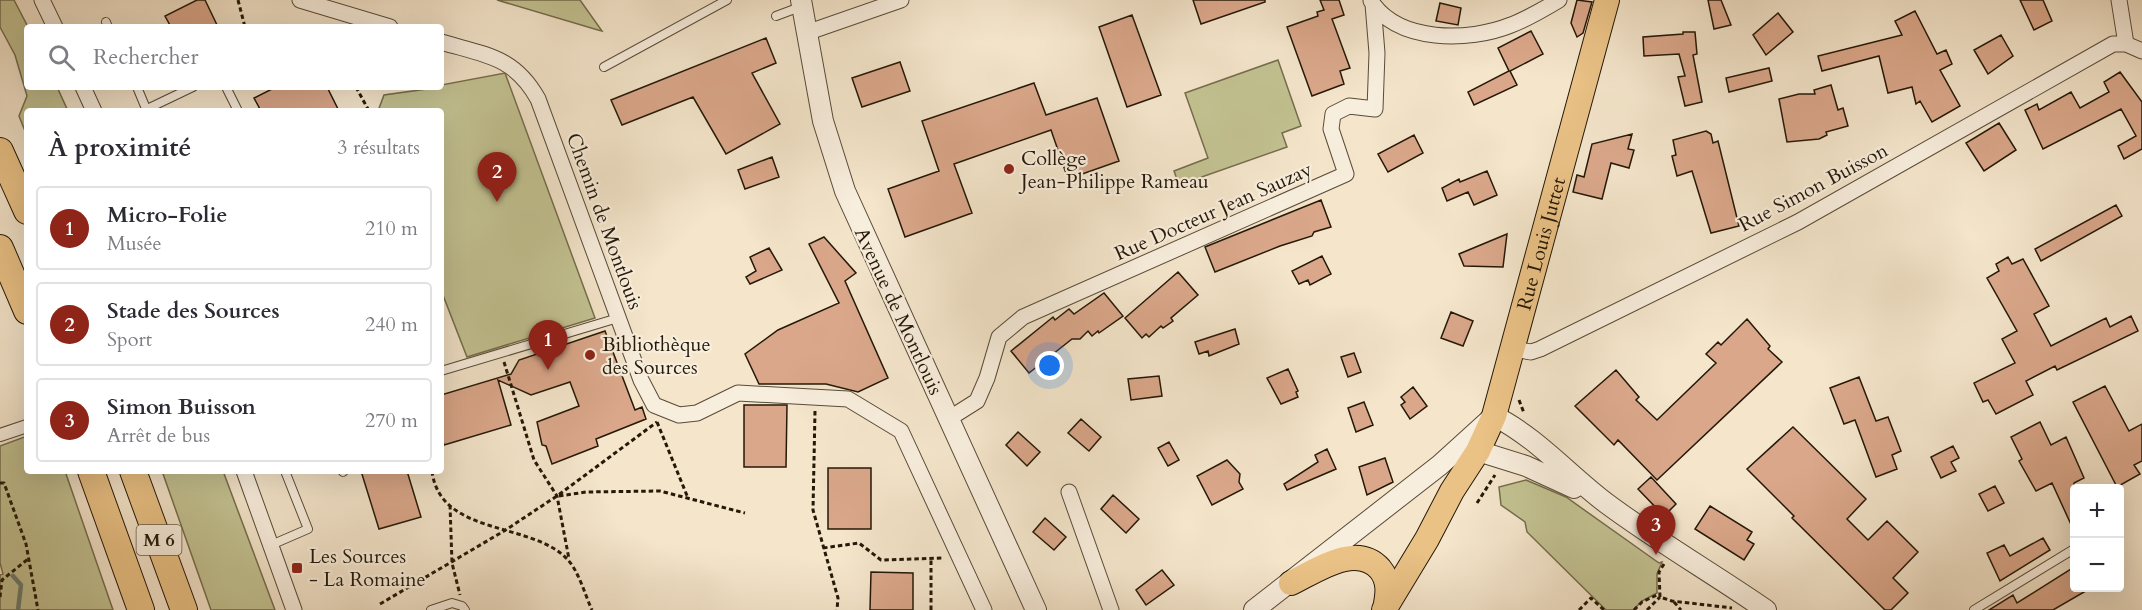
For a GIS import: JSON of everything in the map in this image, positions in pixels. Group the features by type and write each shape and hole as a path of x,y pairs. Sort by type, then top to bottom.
{"highway":[{"path":"0,151 24,205"},
{"path":"0,248 24,304"},
{"name":"M 6","path":"92,474 141,610"},
{"name":"M 6","path":"134,474 184,610"}],"main road":[{"name":"Rue Louis Juttet","path":"1390,610 1452,491 1478,451 1494,416 1607,0"},
{"path":"1290,583 1344,558 1360,557 1375,564 1385,575 1389,590 1390,610"}],"street":[{"path":"42,0 54,24"},
{"path":"300,0 380,24"},
{"path":"806,33 901,0"},
{"path":"1371,2 1400,26 1432,35 1454,36 1475,35 1510,26 1560,0"},
{"path":"2119,0 2126,44 2142,51"},
{"name":"Rue Docteur Jean Sauzay","path":"950,418 977,401 987,378 999,337 1023,317 1346,174 1331,129 1333,114 1349,106 1375,109 1377,53 1371,2"},
{"name":"Avenue de Montlouis","path":"801,3 823,121 844,192 950,418 1036,610"},
{"name":"Chemin de Montlouis","path":"444,43 502,61 527,79 538,99 641,380 663,418"},
{"name":"Rue Simon Buisson","path":"1514,349 1531,352 1540,349 1747,248 2113,44 2126,44"},
{"path":"84,90 93,108"},
{"path":"663,418 697,413 738,393 815,397 848,399 902,431 984,610"},
{"path":"1254,610 1440,465 1494,416 1517,427 1607,504 1766,610"},
{"path":"0,435 24,427"},
{"path":"1440,465 1478,451 1545,474 1607,504"},
{"path":"245,474 294,610"},
{"path":"1069,492 1111,610"}],"lane":[{"path":"604,67 727,0"},
{"path":"776,16 801,3"},
{"path":"138,90 146,108"},
{"path":"151,108 187,90"},
{"path":"227,90 236,108"},
{"path":"444,370 618,318"},
{"path":"271,545 308,529 286,474"},
{"path":"1974,610 2070,551"},
{"path":"431,610 452,603 464,608"}],"path":[{"path":"238,0 244,24"},
{"path":"358,90 367,108"},
{"path":"501,354 534,460 557,496 569,561 592,610"},
{"path":"815,397 813,510 838,598 837,610"},
{"path":"380,604 504,531 557,496 663,418 688,498"},
{"path":"433,474 440,492 450,505 469,518 504,531 534,538 569,561"},
{"path":"1477,503 1496,474"},
{"path":"0,483 4,483 26,544 38,610"},
{"path":"557,496 586,492 660,491 745,513"},
{"path":"450,505 452,563 464,608"},
{"path":"823,548 859,543 881,560 959,556"},
{"path":"1647,610 1660,595 1659,572 1674,547"},
{"path":"0,597 2,580 28,559"},
{"path":"931,559 931,610"},
{"path":"1634,610 1642,602 1660,595 1672,601 1681,610"},
{"path":"1579,610 1591,598 1604,610"},
{"path":"1672,601 1733,608"}],"shaded area":[{"path":"0,0 14,0 26,24 24,24 24,86 15,55 0,27"},
{"path":"497,0 580,0 602,31 598,30"},
{"path":"1278,60 1301,126 1282,133 1287,147 1179,185 1174,171 1208,158 1185,93"},
{"path":"505,73 595,318 467,357 444,298 444,108 379,108 384,95 420,90 444,90 444,84"},
{"path":"25,90 58,90 67,108 24,108 24,128 19,116 27,96"},
{"path":"24,437 24,474 66,474 113,610 0,610 0,575 3,574 0,563 0,446"},
{"path":"163,474 224,474 275,610 211,610"},
{"path":"1526,480 1566,497 1659,563 1662,562 1657,574 1657,593 1642,601 1633,610 1606,610 1527,532 1525,522 1501,505 1499,487"}],"building":[{"path":"197,0 205,0 217,24 169,24 165,16"},
{"path":"1193,0 1265,0 1265,2 1201,24"},
{"path":"1320,0 1339,0 1344,15 1332,19 1350,68 1340,71 1344,84 1312,96 1287,27 1318,16 1317,12 1324,10"},
{"path":"1577,0 1592,2 1583,33 1577,37 1571,23"},
{"path":"1708,0 1721,0 1731,25 1714,29"},
{"path":"2020,0 2043,0 2052,21 2034,30"},
{"path":"1440,3 1461,8 1458,25 1436,21"},
{"path":"1915,11 1937,54 1946,50 1952,64 1940,70 1960,106 1932,122 1920,101 1916,104 1912,87 1888,93 1879,56 1822,71 1818,56 1902,35 1895,21"},
{"path":"1778,13 1793,32 1766,55 1753,35"},
{"path":"1132,15 1161,95 1127,107 1099,27"},
{"path":"1531,31 1543,54 1510,71 1517,85 1474,105 1468,92 1509,71 1498,48"},
{"path":"1683,32 1695,32 1697,54 1693,55 1702,102 1685,106 1678,77 1685,76 1679,54 1644,56 1643,37 1683,34"},
{"path":"2001,35 2013,56 1988,74 1974,50"},
{"path":"766,38 776,63 752,73 780,124 726,154 693,97 622,125 611,100"},
{"path":"900,62 910,91 862,107 852,78"},
{"path":"1769,68 1772,81 1729,92 1726,78"},
{"path":"2120,72 2142,102 2142,149 2124,159 2118,146 2136,136 2121,109 2043,149 2025,110 2037,104 2039,110 2071,92 2080,108 2109,92 2104,82"},
{"path":"1034,83 1046,115 1097,98 1119,161 1068,179 1051,130 954,164 972,213 905,237 888,189 939,171 922,121"},
{"path":"1831,85 1838,110 1843,108 1848,126 1826,132 1827,135 1819,139 1787,142 1779,99 1799,94 1815,94 1814,90"},
{"path":"270,90 328,90 338,108 259,108 254,98"},
{"path":"1999,123 2016,150 1984,171 1966,143"},
{"path":"1706,131 1711,134 1713,143 1718,141 1739,226 1711,233 1692,171 1677,176 1672,156 1676,155 1673,140"},
{"path":"1632,134 1628,149 1634,150 1629,168 1611,163 1602,199 1573,192 1577,175 1584,177 1592,144"},
{"path":"1414,135 1423,153 1388,172 1378,154"},
{"path":"772,157 779,177 745,189 738,170"},
{"path":"1487,171 1497,195 1474,205 1468,192 1447,201 1442,188 1459,179 1460,182"},
{"path":"1321,200 1331,227 1215,272 1205,247"},
{"path":"2116,205 2122,216 2041,261 2035,249"},
{"path":"1507,234 1503,267 1464,266 1459,254"},
{"path":"824,237 856,273 845,281 888,378 858,392 826,384 759,384 745,354 778,330 839,303 809,244"},
{"path":"769,248 782,270 750,284 746,277 756,271 750,257"},
{"path":"1322,256 1331,274 1310,285 1308,280 1299,284 1292,271"},
{"path":"2008,257 2012,264 2023,259 2049,306 2034,314 2051,346 2106,318 2110,327 2131,316 2138,331 2057,370 2055,366 2026,381 2033,395 1996,414 1988,400 1983,402 1974,383 2015,363 2002,339 2017,331 1987,278 1999,271 1996,264"},
{"path":"1178,272 1198,295 1171,318 1173,321 1163,328 1161,326 1149,337 1146,334 1142,338 1125,318"},
{"path":"1104,293 1123,316 1099,333 1098,331 1092,336 1088,331 1080,339 1072,339 1029,373 1011,351 1053,317 1055,320 1069,309 1074,314"},
{"path":"1451,312 1473,321 1463,346 1441,338"},
{"path":"1747,319 1770,346 1768,349 1782,362 1657,480 1618,440 1614,445 1575,406 1616,370 1639,397 1636,400 1657,420 1716,363 1706,354 1718,342 1721,345"},
{"path":"1235,329 1239,344 1209,356 1208,351 1199,354 1195,342"},
{"path":"605,331 635,410 642,407 646,419 596,439 598,446 552,464 546,446 542,445 537,422 579,406 570,382 531,395 498,380 511,425 444,445 444,394 511,374 519,360"},
{"path":"1354,353 1361,372 1348,377 1341,357"},
{"path":"1288,369 1298,391 1296,392 1298,397 1281,404 1267,378"},
{"path":"1159,376 1162,396 1131,400 1128,379"},
{"path":"1859,377 1876,421 1888,417 1901,451 1892,455 1897,469 1876,477 1855,420 1844,424 1830,388"},
{"path":"2105,386 2129,431 2142,424 2142,461 2134,465 2140,474 2122,484 2115,484 2073,402"},
{"path":"1413,387 1427,406 1410,419 1401,405 1405,402 1401,397"},
{"path":"1364,402 1373,425 1356,432 1348,408"},
{"path":"744,405 787,405 786,467 744,467"},
{"path":"1081,419 1101,437 1089,451 1068,433"},
{"path":"2040,422 2051,445 2066,437 2084,478 2070,484 2070,522 2052,483 2036,491 2019,461 2022,459 2011,437"},
{"path":"1793,427 1866,499 1847,519 1868,540 1887,521 1918,552 1893,578 1908,593 1891,610 1885,610 1792,518 1794,516 1747,469"},
{"path":"1018,432 1040,452 1027,466 1006,445"},
{"path":"1169,442 1179,460 1168,466 1158,448"},
{"path":"1953,446 1959,458 1951,462 1956,471 1941,478 1931,457"},
{"path":"1327,449 1336,469 1287,490 1284,484 1318,462 1315,455"},
{"path":"1385,458 1393,482 1367,495 1359,467"},
{"path":"1227,460 1240,474 1239,482 1243,489 1212,505 1197,476"},
{"path":"828,468 871,468 871,529 828,529"},
{"path":"362,474 408,474 421,517 379,529"},
{"path":"1651,477 1676,504 1664,516 1638,489"},
{"path":"1995,486 2004,503 1988,511 1979,494"},
{"path":"1113,495 1139,519 1126,533 1101,509"},
{"path":"1710,506 1752,532 1747,540 1754,544 1744,560 1695,529"},
{"path":"1045,518 1066,537 1054,550 1033,532"},
{"path":"2043,538 2050,550 2000,581 1987,553 2004,545 2010,556"},
{"path":"1162,570 1174,585 1146,605 1136,590"},
{"path":"2070,570 2070,592 2084,592 2053,610 1989,610 2013,595 2017,603"},
{"path":"871,572 913,573 913,610 870,610"}],"waterway":[{"path":"13,576 21,585 18,610"}],"place":[{"name":"Collège Jean-Philippe Rameau","path":"1009,169"},
{"name":"Stade des Sources","path":"497,202"},
{"name":"Bibliothèque des Sources","path":"590,355"},
{"name":"Micro-Folie","path":"548,370"},
{"name":"Simon Buisson","path":"1656,555"},
{"name":"Les Sources - La Romaine","path":"297,568"}]}
